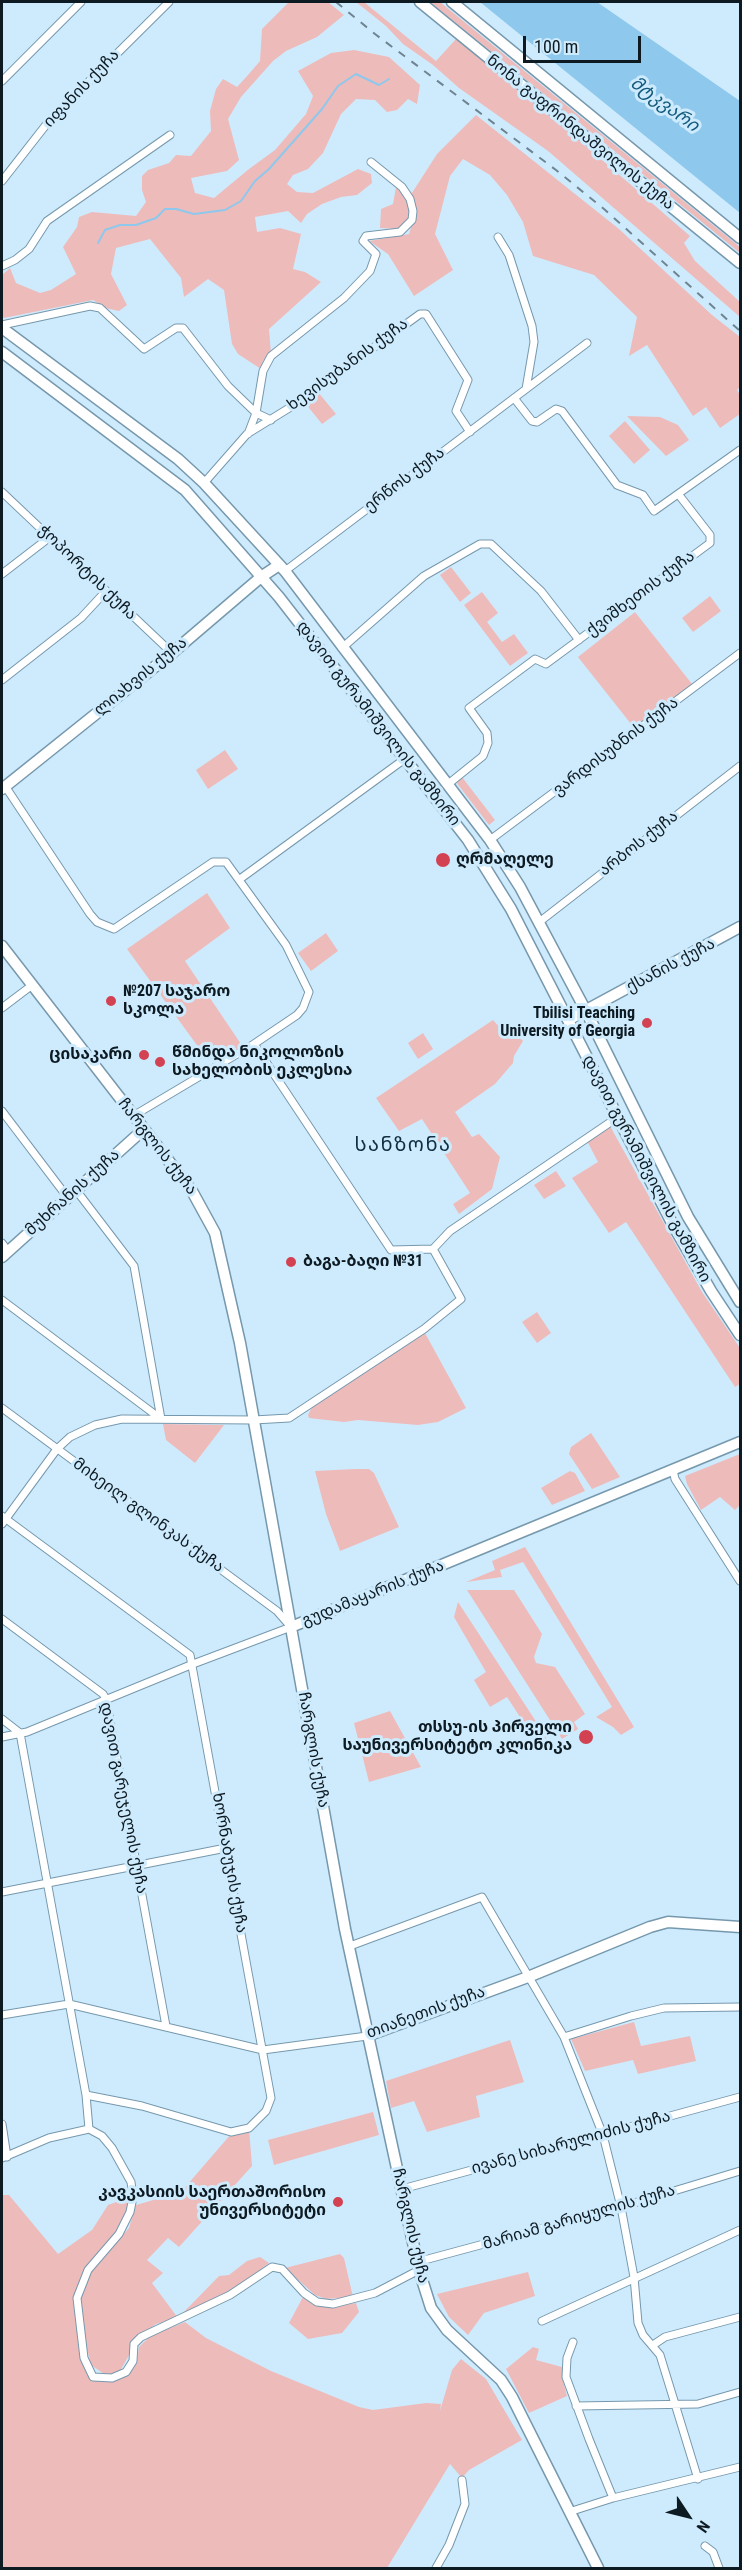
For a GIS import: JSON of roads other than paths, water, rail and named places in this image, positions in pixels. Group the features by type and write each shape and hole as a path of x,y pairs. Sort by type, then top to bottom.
{"main road":[{"name":"ნონა გაფრინდაშვილის ქუჩა","path":"420,2 741,263"},
{"name":"ნონა გაფრინდაშვილის ქუჩა","path":"452,2 741,238"},
{"name":"დავით გურამიშვილის გამზირი","path":"2,327 178,459 204,483 282,568 493,845 586,1011 688,1217 741,1302"},
{"name":"დავით გურამიშვილის გამზირი","path":"2,352 185,490 261,577 468,840 511,909 673,1225 711,1291 741,1335"},
{"name":"ლიახვის ქუჩა","path":"3,787 172,653 261,577 282,568"},
{"path":"468,840 478,840 482,831"},
{"path":"482,861 484,853 493,845"},
{"name":"ქსანის ქუჩა","path":"568,1020 741,927"},
{"name":"ჩარგლის ქუჩა","path":"2,946 192,1191 215,1233 240,1343 367,2036 418,2266 431,2308 436,2316 447,2330 470,2349 505,2386 598,2568"},
{"name":"მუხრანის ქუჩა","path":"4,1250 144,1130"},
{"name":"გუდამაყარის ქუჩა","path":"291,1627 741,1442"},
{"name":"თიანეთის ქუჩა","path":"367,2036 528,1977 650,1927 668,1922 741,1927"}],"street":[{"path":"2,81 81,2"},
{"name":"იფანის ქუჩა","path":"2,181 49,121 169,2"},
{"path":"2,266 15,260 29,249 47,221 170,135"},
{"name":"ხევისუბანის ქუჩა","path":"247,435 256,413 263,371 271,356 344,298 370,271 376,254 363,241 366,236 400,232 412,220 413,211 410,199 402,187 371,162"},
{"path":"498,237 510,255 532,326 534,342 526,389"},
{"path":"2,327 90,306 100,308 144,349 176,328 183,328 228,386 256,413 271,420"},
{"name":"ხევისუბანის ქუჩა","path":"204,483 247,435 420,314 426,314 468,380 456,411 470,432"},
{"name":"ერწოს ქუჩა","path":"282,568 587,344"},
{"path":"514,398 532,421 537,422 556,409 562,411 617,485 643,495 654,511 741,450"},
{"name":"ჭოპორტის ქუჩა","path":"2,492 172,653"},
{"name":"ქვიშხეთის ქუჩა","path":"447,785 483,756 488,743 487,733 469,708 535,659 546,664 710,543 710,535 679,495"},
{"path":"2,574 50,537"},
{"name":"ქვიშხეთის ქუჩა","path":"341,648 424,576 480,544 492,544 541,591 579,640"},
{"path":"2,680 81,618 106,591"},
{"name":"ვარდისუბნის ქუჩა","path":"493,845 741,653"},
{"path":"240,879 405,758"},
{"name":"არბოს ქუჩა","path":"538,923 741,766"},
{"path":"3,787 90,914 97,922 114,929 213,862 226,862 286,945 309,992 303,1008 297,1015 254,1044 133,1116"},
{"path":"2,1008 31,986"},
{"path":"254,1044 391,1250 433,1249 456,1227 618,1117"},
{"path":"2,1111 134,1266 161,1419"},
{"path":"193,1664 190,1655 3,1520 57,1449 70,1437 95,1425 122,1419 289,1418 424,1329 461,1299 433,1249"},
{"path":"2,1300 161,1419"},
{"name":"მიხეილ გლინკას ქუჩა","path":"2,1408 277,1611 291,1627"},
{"path":"673,1470 675,1479 741,1581"},
{"name":"დავით გარეჯელის ქუჩა","path":"2,1618 106,1699 166,2026"},
{"name":"გუდამაყარის ქუჩა","path":"2,1737 20,1733 291,1627"},
{"name":"ხორნაბუჯის ქუჩა","path":"86,2095 142,2106 210,2128 231,2132 249,2128 266,2111 272,2098 193,1664"},
{"path":"2,1719 20,1733 86,2095 89,2129 49,2138 4,2158 2,2124"},
{"path":"2,1892 226,1848"},
{"path":"350,1946 482,1898 564,2037 603,2135 621,2207 634,2277 638,2323 643,2335 660,2355 698,2479"},
{"name":"თიანეთის ქუჩა","path":"2,2015 69,2004 263,2050 367,2036"},
{"path":"564,2037 664,2008 741,2007"},
{"name":"ივანე სიხარულიძის ქუჩა","path":"402,2189 741,2097"},
{"name":"მარიამ გარიყულის ქუჩა","path":"89,2129 102,2136 112,2148 131,2182 133,2197 130,2212 119,2234 88,2270 77,2298 84,2358 93,2377 112,2378 126,2372 133,2361 134,2344 141,2337 230,2295 272,2267 282,2269 304,2293 317,2302 333,2304 375,2293 418,2266 741,2171"},
{"path":"542,2321 741,2230"},
{"path":"653,2345 665,2337 741,2317"},
{"path":"573,2342 567,2358 566,2377 614,2498"},
{"path":"576,2406 698,2404 741,2392"},
{"path":"569,2512 614,2498 741,2467"},
{"path":"436,2568 449,2545 465,2504 462,2480"},
{"path":"705,2546 713,2552 718,2568"}],"water":[{"name":"მტკვარი","path":"480,2 597,2 740,101 740,213"}],"waterway":[{"path":"98,243 105,230 120,225 136,225 156,218 165,209 176,209 194,214 225,210 241,201 255,181 269,169 322,109 338,86 356,74 379,85 389,79"}],"railway":[{"path":"336,2 604,209 740,331"}],"place":[{"name":"ღრმაღელე","path":"443,860"},
{"name":"№207 საჯარო სკოლა","path":"111,1001"},
{"name":"Tbilisi Teaching University of Georgia","path":"647,1023"},
{"name":"ცისაკარი","path":"144,1055"},
{"name":"წმინდა ნიკოლოზის სახელობის ეკლესია","path":"160,1062"},
{"name":"ბაგა-ბაღი №31","path":"291,1262"},
{"name":"თსსუ-ის პირველი საუნივერსიტეტო კლინიკა","path":"586,1737"},
{"name":"კავკასიის საერთაშორისო უნივერსიტეტი","path":"338,2202"}],"district":[{"name":"სანზონა","path":"403,1146"}]}
